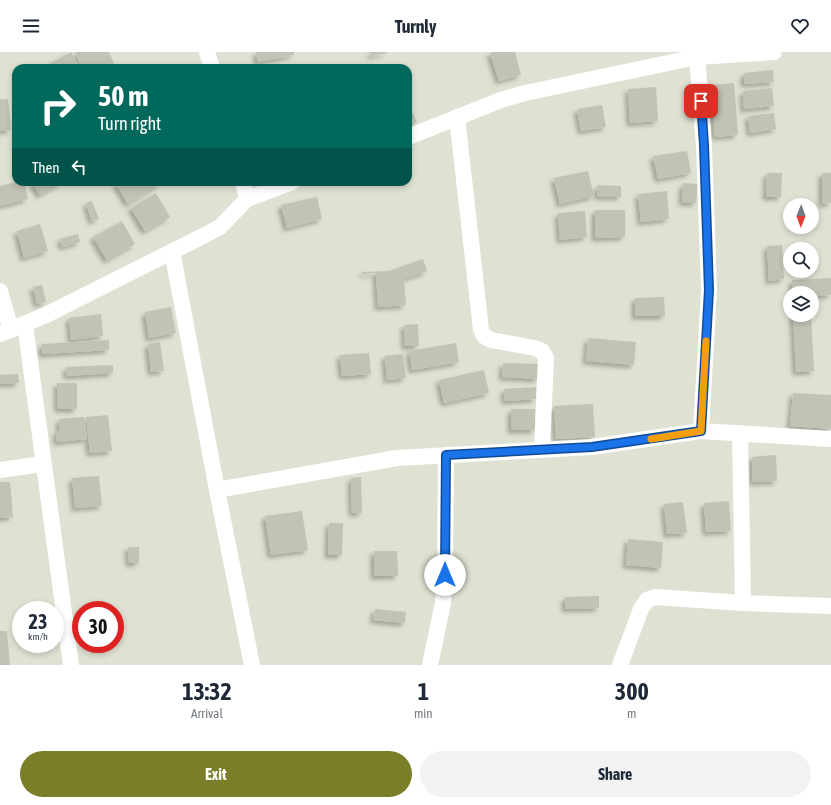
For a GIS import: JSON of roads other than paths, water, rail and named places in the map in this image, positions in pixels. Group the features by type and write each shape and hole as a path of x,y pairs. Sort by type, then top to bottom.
{"street":[{"path":"207,52 211,64"},
{"path":"412,135 501,100 526,93 697,54 774,52"},
{"path":"697,54 704,145 709,290 701,431"},
{"path":"457,117 481,330 484,336 491,340 535,348 542,351 546,358 542,449"},
{"path":"244,186 248,199"},
{"path":"12,329 46,315 220,227 248,199 282,186"},
{"path":"172,251 216,490 252,665"},
{"path":"0,291 12,329 43,464 71,665"},
{"path":"216,490 397,458 592,447 701,431 831,439"},
{"path":"740,433 743,603"},
{"path":"430,665 443,603 445,575 446,455"},
{"path":"0,470 43,464"},
{"path":"620,665 641,609 646,600 655,597 743,603 831,606"}]}
